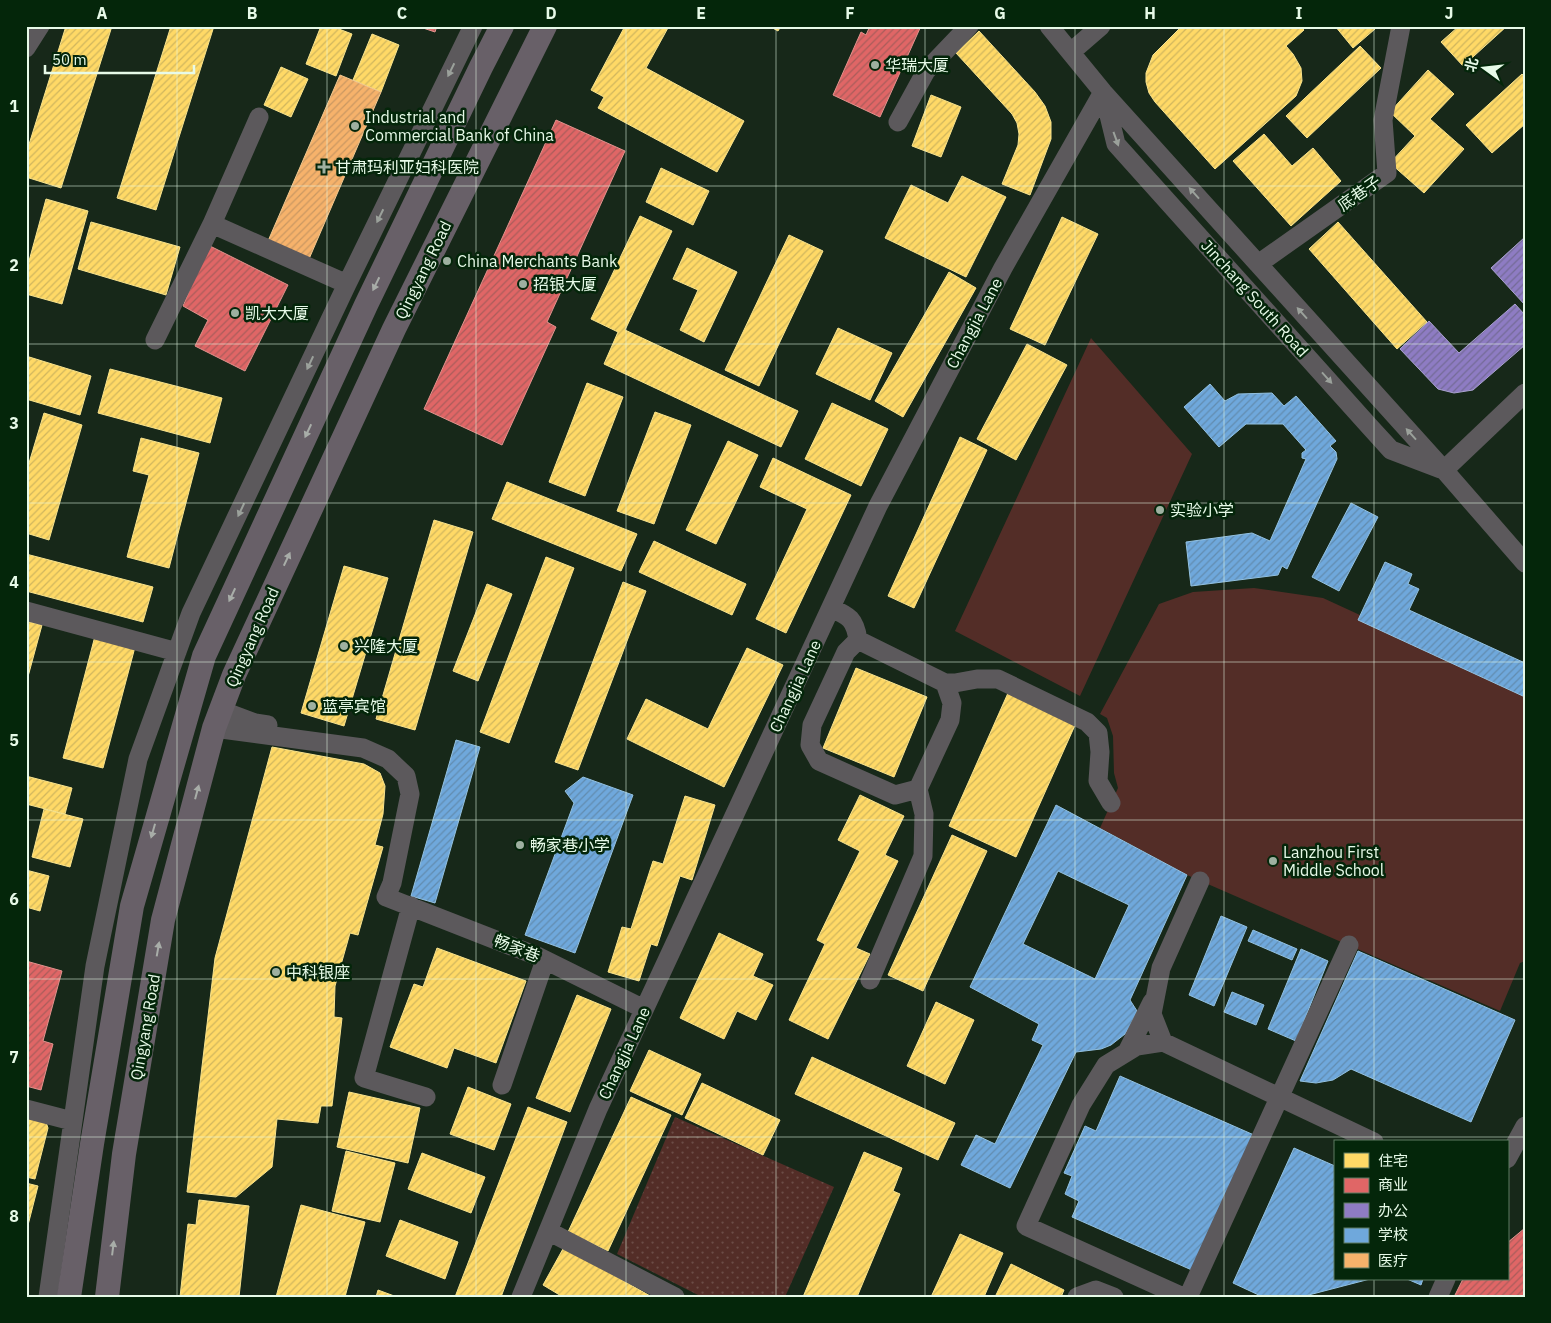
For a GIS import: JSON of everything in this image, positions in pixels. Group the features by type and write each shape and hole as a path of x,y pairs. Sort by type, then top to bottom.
{"main road":[{"path":"481,67 494,26"},
{"name":"Qingyang Road","path":"69,1297 92,1144 132,906 204,656 366,305 502,26"},
{"name":"Qingyang Road","path":"107,1297 124,1154 163,920 217,719 238,666 394,328 545,26"}],"street":[{"path":"26,48 40,26"},
{"path":"48,1297 95,966 138,759 192,613 347,284 473,26"},
{"path":"898,122 926,71 969,26"},
{"name":"Jinchang South Road","path":"1048,26 1103,92 1444,470 1525,563"},
{"path":"1071,52 1101,26"},
{"name":"底巷子","path":"1258,264 1387,173 1383,120 1401,26"},
{"name":"Jinchang South Road","path":"1103,92 1116,144 1370,426 1392,450 1444,470"},
{"name":"Changjia Lane","path":"521,1297 598,1109 878,506 1003,268 1103,92"},
{"path":"155,340 212,224 259,117"},
{"path":"212,224 347,284"},
{"path":"1444,470 1525,393"},
{"path":"831,608 849,616 856,627 858,640"},
{"path":"26,610 177,652"},
{"path":"858,640 945,683 978,679 998,680 1087,722 1098,733 1100,752 1098,781 1111,803"},
{"path":"858,640 846,652 812,726 810,745 818,761 895,795 918,790"},
{"path":"870,980 923,856 924,814 918,790 950,720 952,703 945,683"},
{"path":"217,719 255,723 298,731"},
{"name":"畅家巷","path":"217,719 363,748 388,759 406,776 410,794 392,883 386,897 545,960 644,1009"},
{"path":"1163,1042 1152,1014 1160,968 1200,881"},
{"path":"411,906 364,1078 426,1097"},
{"path":"1188,1297 1349,946"},
{"path":"502,1085 545,960"},
{"path":"1127,1052 1156,995"},
{"path":"1183,1297 1026,1226 1081,1105 1106,1065 1137,1046 1163,1042 1370,1140"},
{"path":"26,1109 72,1121"},
{"path":"1508,1157 1525,1126"},
{"path":"548,1231 675,1297"},
{"path":"1438,1297 1446,1280"},
{"path":"1077,1297 1096,1290 1114,1297"}],"shaded area":[{"path":"1091,338 1192,454 1080,696 955,631"},
{"path":"1254,588 1323,598 1525,691 1525,961 1520,963 1500,1011 1187,875 1100,828 1118,788 1114,773 1113,736 1107,718 1100,714 1159,604 1193,592"},
{"path":"675,1117 834,1187 785,1297 702,1297 617,1254"}],"building: 住宅":[{"path":"66,26 112,26 61,188 26,177 26,154"},
{"path":"171,26 214,26 156,210 117,198"},
{"path":"321,26 331,26 352,34 336,76 306,64"},
{"path":"625,26 669,26 646,68 744,121 717,172 598,108 604,97 591,90"},
{"path":"769,26 781,26 778,31"},
{"path":"1182,26 1300,26 1304,30 1286,46 1301,68 1302,81 1296,96 1215,169 1155,102 1149,93 1146,82 1146,73 1153,55"},
{"path":"1335,26 1373,26 1375,29 1353,48"},
{"path":"1459,26 1507,26 1463,66 1441,42"},
{"path":"979,31 1035,92 1045,106 1051,122 1051,139 1030,195 1002,184 1018,145 1017,123 1012,114 956,53"},
{"path":"372,34 399,45 381,92 353,80"},
{"path":"1360,46 1381,68 1307,138 1286,116"},
{"path":"281,67 308,79 291,117 264,105"},
{"path":"1428,70 1454,94 1430,119 1464,149 1424,193 1390,163 1415,136 1390,112"},
{"path":"1522,74 1525,77 1525,124 1492,153 1466,125"},
{"path":"931,95 961,107 941,157 912,146"},
{"path":"1264,134 1292,166 1313,148 1341,181 1291,226 1233,161"},
{"path":"661,168 709,191 693,225 646,202"},
{"path":"962,176 1006,197 966,277 885,238 911,185 948,203"},
{"path":"46,199 88,211 62,304 26,294 26,272"},
{"path":"640,216 672,231 625,330 798,411 781,447 604,364 618,332 591,319"},
{"path":"1062,217 1098,234 1045,345 1010,329"},
{"path":"91,222 180,247 166,295 78,269"},
{"path":"1338,222 1427,322 1397,349 1309,249"},
{"path":"789,235 823,251 759,386 725,370"},
{"path":"687,248 737,272 704,342 680,330 698,290 673,279"},
{"path":"949,272 976,288 903,417 875,401"},
{"path":"838,328 892,353 870,400 816,374"},
{"path":"1027,344 1067,365 1016,460 977,439"},
{"path":"26,356 91,376 80,415 26,399"},
{"path":"110,369 222,398 210,443 98,413"},
{"path":"587,383 623,397 585,496 549,482"},
{"path":"832,403 888,429 861,486 805,459"},
{"path":"655,412 691,425 654,524 617,511"},
{"path":"44,413 82,425 49,540 26,533 26,473"},
{"path":"960,437 987,450 914,608 888,596"},
{"path":"141,438 199,453 169,568 127,557 149,475 133,471"},
{"path":"728,441 758,455 716,544 686,530"},
{"path":"773,458 851,495 786,633 756,619 807,509 760,487"},
{"path":"507,482 637,534 621,571 492,519"},
{"path":"434,520 473,532 415,730 376,719"},
{"path":"654,541 746,584 732,615 639,572"},
{"path":"26,554 153,587 143,622 26,591"},
{"path":"546,557 574,568 509,743 480,732"},
{"name":"兴隆大厦","path":"344,566 388,578 344,726 301,713"},
{"path":"623,582 646,591 578,770 555,762"},
{"path":"487,584 512,594 478,681 453,671"},
{"path":"26,621 42,625 26,684"},
{"path":"95,636 135,647 103,768 63,758"},
{"path":"747,648 783,665 724,787 627,739 646,699 708,729"},
{"path":"856,668 927,697 894,777 823,748"},
{"path":"1008,693 1076,723 1016,857 949,826"},
{"name":"中科银座","path":"272,747 364,764 380,773 385,786 383,814 375,845 383,847 358,935 350,933 335,986 334,1017 342,1018 332,1106 321,1106 318,1123 277,1119 272,1167 236,1197 187,1192 215,958"},
{"path":"26,776 72,788 65,814 26,804"},
{"path":"860,795 904,816 885,855 898,861 856,948 870,954 828,1039 789,1020 825,944 817,940 860,851 838,840"},
{"path":"685,796 715,805 692,880 680,876 657,946 651,944 639,981 608,972 622,927 631,929 653,861 663,864"},
{"path":"44,809 83,819 70,867 32,857"},
{"path":"952,835 987,851 923,991 888,975"},
{"path":"26,870 49,876 40,911 26,907"},
{"path":"719,933 763,954 753,976 773,985 756,1020 737,1011 724,1039 680,1018"},
{"path":"437,948 526,981 496,1063 454,1048 447,1068 390,1047 414,984 423,987"},
{"path":"577,995 611,1009 570,1112 536,1098"},
{"path":"936,1002 974,1020 945,1084 907,1066"},
{"path":"649,1050 701,1074 682,1115 630,1091"},
{"path":"812,1057 955,1123 938,1160 795,1094"},
{"path":"702,1083 780,1120 763,1155 685,1118"},
{"path":"468,1087 511,1104 494,1150 450,1134"},
{"path":"349,1092 420,1108 408,1163 337,1147"},
{"path":"631,1097 671,1115 608,1251 568,1232"},
{"path":"528,1107 567,1122 501,1297 455,1297"},
{"path":"26,1115 46,1122 48,1128 35,1179 26,1177"},
{"path":"346,1151 395,1163 380,1222 332,1211"},
{"path":"864,1152 902,1168 893,1191 900,1194 857,1297 803,1297"},
{"path":"422,1153 485,1177 471,1213 408,1189"},
{"path":"26,1183 38,1186 26,1233"},
{"path":"199,1200 249,1206 239,1297 180,1297 188,1224 196,1225"},
{"path":"301,1205 365,1222 345,1297 276,1297"},
{"path":"400,1220 458,1242 445,1279 386,1256"},
{"path":"960,1234 1003,1253 984,1297 931,1297"},
{"path":"564,1247 652,1297 563,1297 543,1285"},
{"path":"1011,1264 1064,1290 1061,1297 995,1297"},
{"path":"378,1290 397,1297 376,1297"}],"building: 商业":[{"path":"417,26 437,26 435,32"},
{"name":"华瑞大厦","path":"870,26 921,26 880,117 833,95 861,32 866,35"},
{"name":"招银大厦","path":"556,120 625,151 547,322 556,327 502,445 424,409"},
{"name":"凯大大厦","path":"208,245 288,285 245,371 195,346 208,320 183,306"},
{"path":"26,961 62,971 43,1041 53,1044 41,1090 26,1086"},
{"path":"1525,1228 1525,1296 1454,1297 1462,1280 1508,1280 1508,1242"}],"building: 办公":[{"path":"1525,237 1525,305 1491,268"},
{"path":"1515,304 1525,315 1525,345 1473,390 1454,393 1438,389 1400,349 1429,321 1459,353"}],"building: 学校":[{"path":"1210,384 1225,401 1238,394 1272,393 1284,406 1296,396 1336,441 1330,446 1336,452 1337,459 1287,569 1282,566 1278,575 1191,586 1186,542 1252,533 1270,541 1306,459 1302,458 1302,453 1306,450 1283,424 1246,424 1219,447 1184,407"},
{"path":"1351,503 1378,517 1339,591 1312,577"},
{"path":"1385,562 1412,574 1408,584 1419,589 1409,610 1525,663 1525,697 1358,620"},
{"path":"456,740 480,747 435,903 411,896"},
{"path":"583,777 633,795 575,953 525,935 574,803 565,791"},
{"path":"1056,805 1187,875 1130,1000 1137,1011 1130,1026 1125,1034 1111,1045 1101,1049 1076,1052 1010,1188 961,1165 976,1135 995,1144 1043,1045 1032,1040 1039,1024 970,987","holes":["1058,871 1129,905 1095,979 1023,944"]},
{"path":"1221,916 1247,927 1214,1006 1189,995"},
{"path":"1253,930 1297,949 1292,960 1248,941"},
{"path":"1301,949 1328,961 1296,1041 1268,1029"},
{"path":"1358,951 1515,1020 1471,1122 1351,1069 1333,1080 1316,1083 1300,1081"},
{"path":"1232,992 1264,1005 1256,1025 1224,1012"},
{"path":"1120,1076 1254,1135 1194,1271 1072,1217 1079,1201 1065,1194 1072,1176 1064,1173 1085,1126 1096,1131"},
{"path":"1294,1148 1334,1166 1334,1280 1366,1280 1301,1297 1263,1297 1233,1283"},
{"path":"1409,1280 1423,1280 1421,1285"}],"building: 医疗":[{"name":"甘肃玛利亚妇科医院","path":"340,75 381,92 309,259 268,241"}],"place":[{"name":"华瑞大厦","path":"875,65"},
{"name":"Industrial and Commercial Bank of China","path":"355,126"},
{"name":"甘肃玛利亚妇科医院","path":"324,167"},
{"name":"China Merchants Bank","path":"447,261"},
{"name":"招银大厦","path":"523,284"},
{"name":"凯大大厦","path":"235,313"},
{"name":"实验小学","path":"1160,510"},
{"name":"兴隆大厦","path":"344,646"},
{"name":"蓝亭宾馆","path":"312,706"},
{"name":"畅家巷小学","path":"520,845"},
{"name":"Lanzhou First Middle School","path":"1273,861"},
{"name":"中科银座","path":"276,972"}]}
